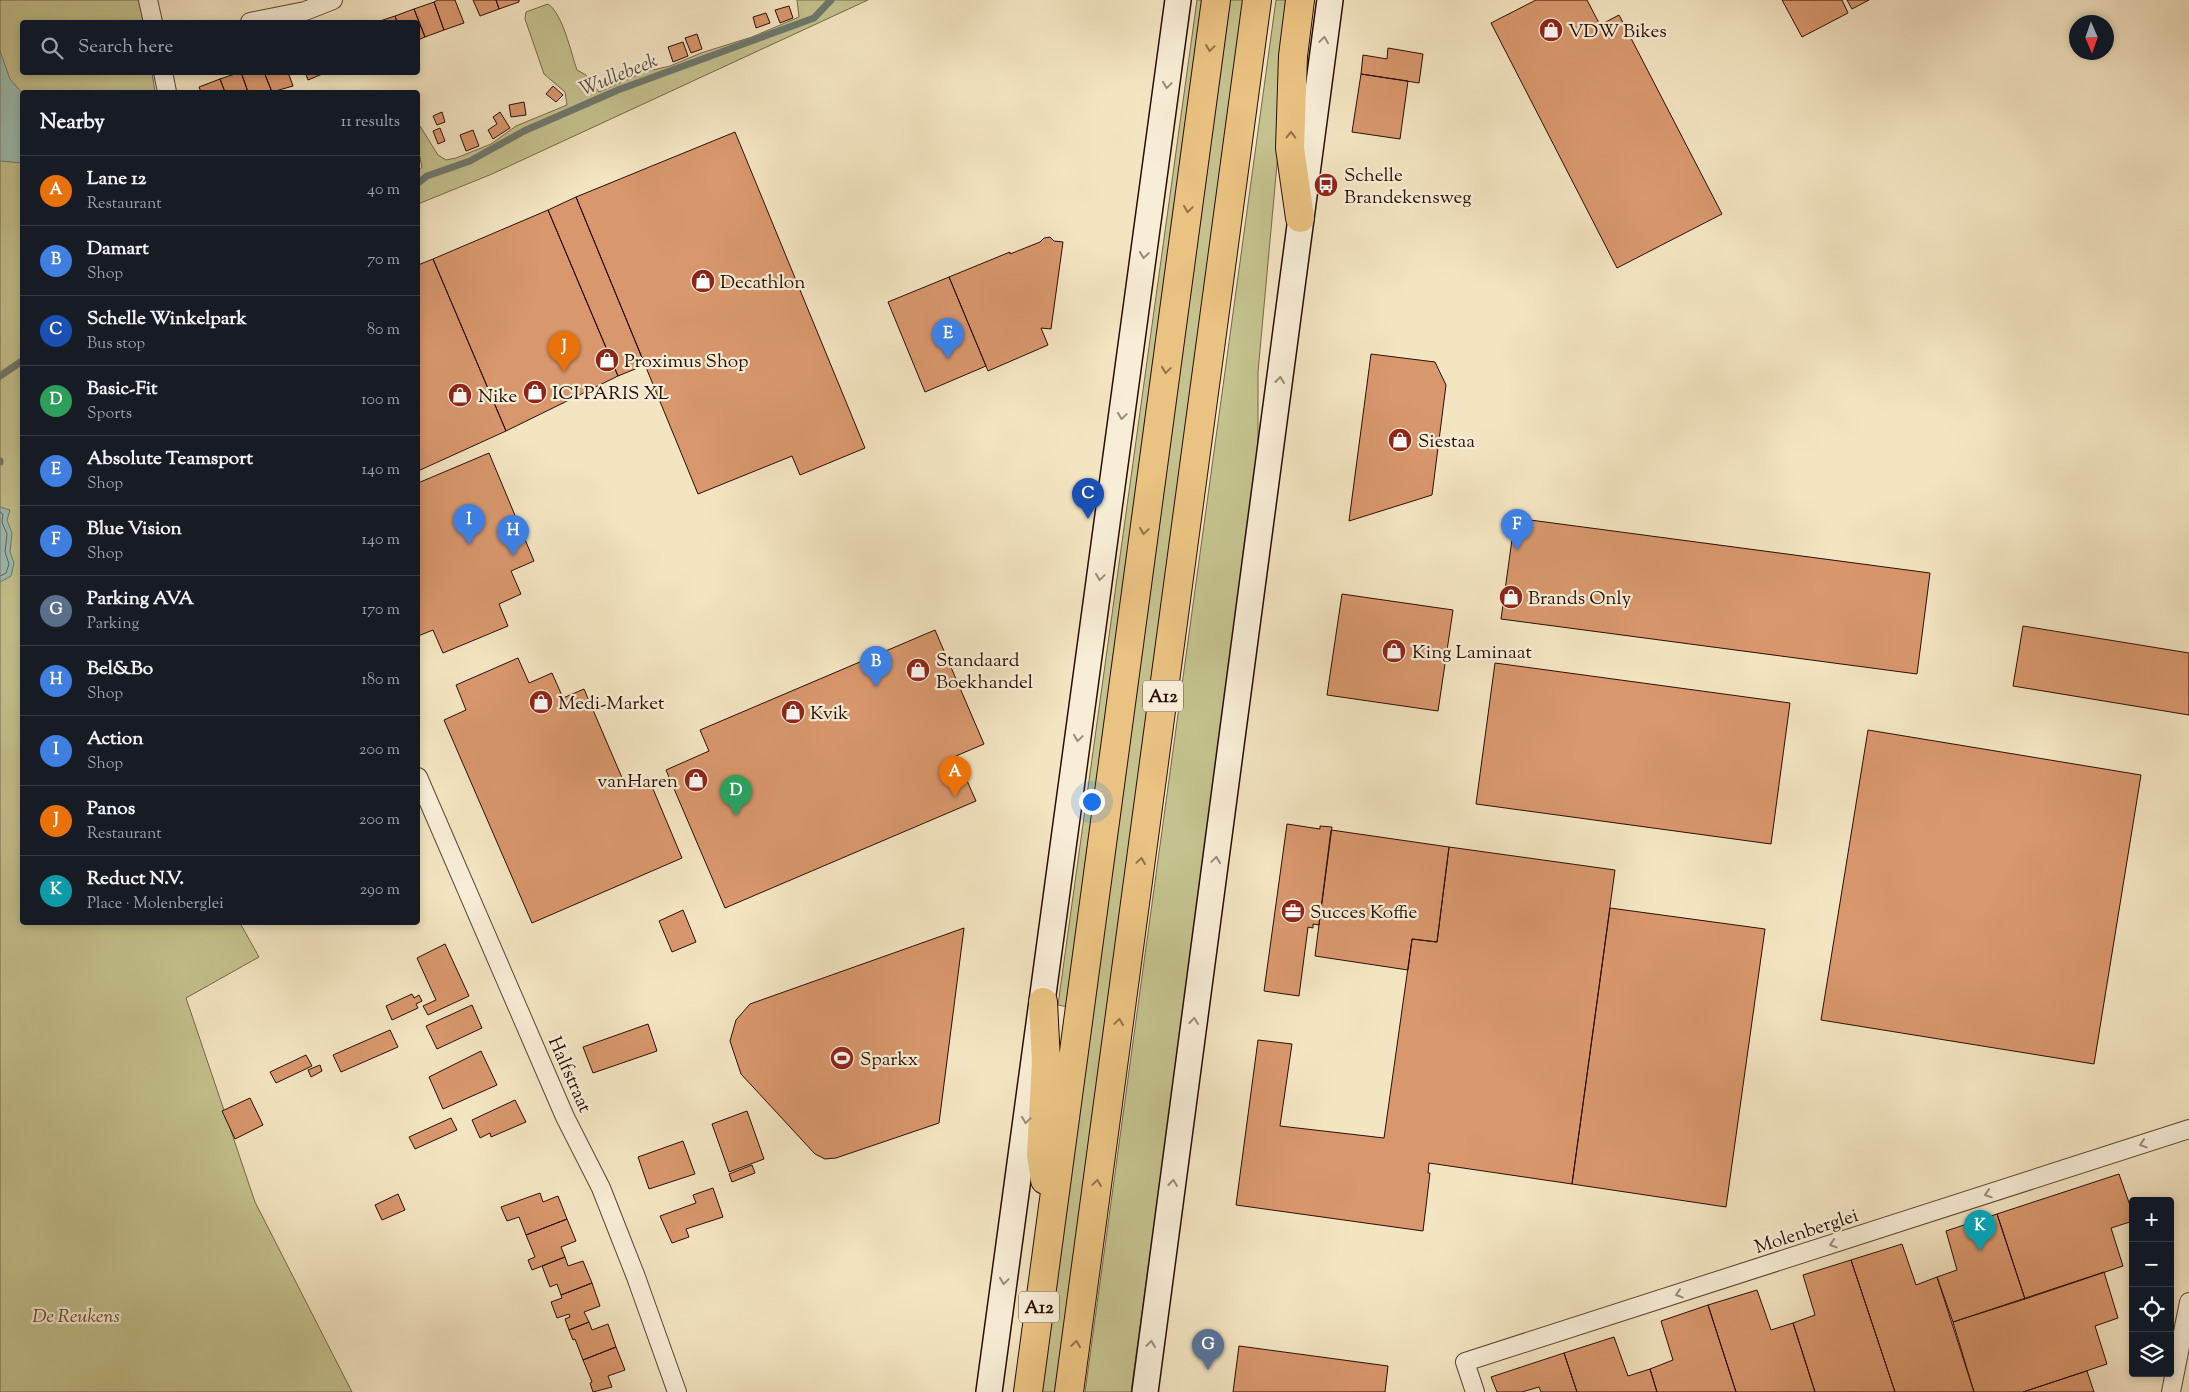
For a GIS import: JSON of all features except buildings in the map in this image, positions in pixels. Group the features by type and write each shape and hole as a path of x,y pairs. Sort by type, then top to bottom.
{"highway":[{"name":"A12","path":"1028,1392 1216,0"},
{"name":"A12","path":"1069,1392 1257,0"},
{"path":"1300,0 1292,56 1290,148 1300,218"},
{"path":"1043,1002 1046,1061 1041,1155 1051,1221"}],"main road":[{"path":"989,1392 1178,0"},
{"path":"1145,1392 1330,0"}],"street":[{"path":"148,0 153,20"},
{"path":"260,20 305,11 333,0"},
{"path":"164,75 167,90"},
{"name":"Halfstraat","path":"420,782 565,1117 582,1147 601,1188 678,1392"},
{"name":"Molenberglei","path":"1475,1392 1466,1362 2189,1129"},
{"path":"2171,1392 2189,1302"}],"green space":[{"name":"De Reukens","path":"0,0 140,0 143,20 20,20 20,75 152,75 155,90 20,90 20,925 241,925 259,957 186,998 255,1202 352,1392 0,1392"},
{"path":"797,0 868,0 492,174 420,203 420,169 422,167 420,158 420,126 438,155 446,160 491,144 516,126 567,105 565,92 544,74 525,19 526,12 548,4 553,9 562,25 577,70 586,75 599,92 644,72 670,66 701,53 752,37 799,17"},
{"path":"1197,0 1203,0 1068,1007 1058,1005"},
{"path":"1229,0 1245,0 1057,1392 1040,1392"},
{"path":"1276,0 1292,0 1258,372 1258,473 1131,1392 1085,1392"}],"water":[{"path":"0,51 10,79 20,91 20,163 0,161"},
{"path":"0,507 10,510 7,520 12,533 10,552 14,563 11,576 0,582"}],"waterway":[{"name":"Wullebeek","path":"420,181 427,176 470,161 524,131 618,90 814,18 831,0"},
{"name":"Wullebeek","path":"0,376 20,362"}],"place":[{"name":"VDW Bikes","path":"1551,30"},
{"name":"Schelle Brandekensweg","path":"1326,185"},
{"name":"Decathlon","path":"703,281"},
{"name":"Absolute Teamsport","path":"948,359"},
{"name":"Proximus Shop","path":"607,360"},
{"name":"Panos","path":"564,372"},
{"name":"ICI PARIS XL","path":"535,392"},
{"name":"Nike","path":"460,395"},
{"name":"Siestaa","path":"1400,440"},
{"name":"Schelle Winkelpark","path":"1088,519"},
{"name":"Action","path":"469,545"},
{"name":"Blue Vision","path":"1517,550"},
{"name":"Bel&Bo","path":"513,556"},
{"name":"Brands Only","path":"1511,597"},
{"name":"King Laminaat","path":"1394,651"},
{"name":"Standaard Boekhandel","path":"918,670"},
{"name":"Damart","path":"876,687"},
{"name":"Medi-Market","path":"541,702"},
{"name":"Kvik","path":"793,712"},
{"name":"vanHaren","path":"696,780"},
{"name":"Lane 12","path":"955,797"},
{"name":"Basic-Fit","path":"736,816"},
{"name":"Succes Koffie","path":"1293,911"},
{"name":"Sparkx","path":"842,1058"},
{"name":"Reduct N.V.","path":"1980,1251"},
{"name":"Parking AVA","path":"1208,1370"}]}
